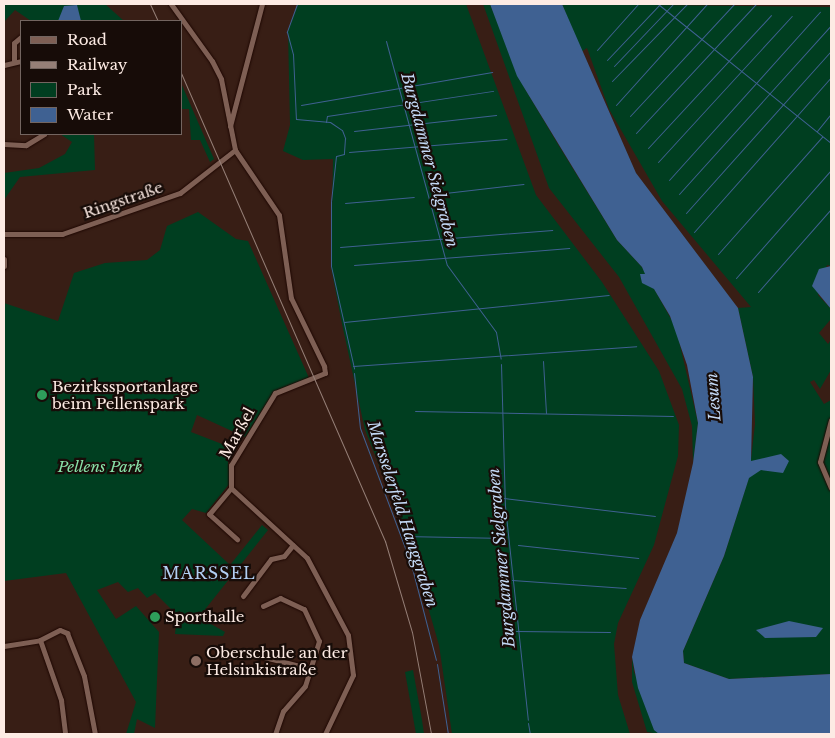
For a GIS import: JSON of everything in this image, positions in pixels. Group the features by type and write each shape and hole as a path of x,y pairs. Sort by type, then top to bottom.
{"street":[{"path":"171,4 182,20"},
{"path":"230,126 262,4"},
{"path":"182,20 218,73 235,150"},
{"path":"14,60 14,43 20,39"},
{"path":"4,65 14,60 20,61"},
{"path":"4,144 26,145 42,135"},
{"name":"Marßel","path":"231,488 230,465 275,393 325,373 291,298 279,215 235,150"},
{"name":"Ringstraße","path":"4,234 62,234 180,193 235,150"},
{"path":"4,259 4,266"},
{"path":"831,420 820,462 831,488"},
{"path":"237,540 209,514 231,488 293,545 323,582 341,616 352,653 353,675 325,734"},
{"path":"244,596 271,559 284,556 293,545"},
{"path":"263,606 280,598 304,609 319,641 312,669 299,698 283,711 275,734"},
{"path":"4,646 40,640 60,630 67,633 84,676 95,734"},
{"path":"40,640 61,700 65,734"},
{"path":"260,656 312,669"}],"green space":[{"path":"4,4 105,4 123,20 30,20 15,10 4,22"},
{"path":"298,4 466,4 536,195 602,282 659,371 679,425 678,456 654,545 618,623 614,644 618,695 630,734 452,734 439,645 407,535 365,430 342,324 331,267 333,159 303,160 283,151 290,125 288,31"},
{"path":"483,4 490,4 525,89 617,240 642,267 676,328 698,423 693,463 692,426 682,389 619,277 549,188"},
{"path":"562,4 831,7 831,266 827,265 818,295 831,309 831,319 819,333 828,344 831,340 831,370 820,389 814,380 810,382 824,404 831,400 831,674 729,679 684,663 683,651 724,556 749,477 755,424 753,377 738,308 751,307 662,201 609,109 587,48 581,52"},
{"path":"182,85 214,159 210,162 200,140 191,140 189,109 182,109"},
{"path":"62,135 94,135 95,170 20,177 4,200 4,173 39,168 65,154 72,142"},
{"name":"Pellens Park","path":"198,212 236,239 248,241 309,378 274,392 245,437 197,415 191,432 235,449 228,461 230,483 206,513 192,509 182,520 230,565 262,525 268,530 203,612 204,620 225,632 223,636 175,634 177,615 155,593 147,598 138,588 128,592 118,582 97,590 116,619 136,606 159,632 155,728 137,719 134,734 126,734 136,702 66,573 4,581 4,303 58,321 74,273 105,263 147,260 160,250 167,226"},
{"path":"632,657 634,672 659,734 647,732 632,682"},
{"path":"413,670 424,734 416,734 405,672"}],"water":[{"name":"Lesum","path":"490,4 562,4 636,173 738,308 753,377 751,461 781,454 789,461 783,473 761,470 749,478 724,556 683,651 684,663 729,679 831,674 831,734 659,734 654,730 638,688 632,657 640,620 677,533 693,463 698,423 687,365 670,316 654,289 642,283 640,274 645,274 642,267 617,240 517,76"},
{"path":"77,5 81,20 58,20 64,6"},
{"path":"831,266 831,309 812,286 819,269"},
{"path":"789,621 823,628 816,637 765,638 756,630"}],"waterway":[{"name":"Marsselerfeld Hanggraben","path":"297,4 287,32 293,54 296,119 330,122 342,130 345,138 344,154 336,156 331,201 331,266 354,368"},
{"path":"597,50 638,4"},
{"path":"658,4 831,143"},
{"path":"607,60 660,4"},
{"path":"614,66 673,4"},
{"path":"612,81 687,4"},
{"path":"616,105 707,4"},
{"path":"630,116 734,4"},
{"path":"636,133 756,4"},
{"path":"669,180 820,12"},
{"path":"648,148 771,15"},
{"path":"658,162 792,16"},
{"path":"679,194 831,25"},
{"name":"Burgdammer Sielgraben","path":"386,41 447,265 496,332 501,359"},
{"path":"686,213 831,51"},
{"name":"Burgdammer Sielgraben","path":"301,105 492,72"},
{"path":"694,232 831,77"},
{"name":"Burgdammer Sielgraben","path":"326,122 327,116 493,91"},
{"path":"817,131 831,114"},
{"path":"354,131 496,115"},
{"path":"718,254 822,137"},
{"path":"349,152 506,139"},
{"path":"736,278 831,170"},
{"path":"445,193 523,184"},
{"path":"345,203 414,197"},
{"path":"758,292 831,209"},
{"path":"340,247 552,230"},
{"path":"354,265 569,248"},
{"name":"Burgdammer Sielgraben","path":"344,322 609,295"},
{"path":"353,366 636,346"},
{"path":"543,361 546,413"},
{"name":"Burgdammer Sielgraben","path":"501,364 505,506 528,720"},
{"name":"Marsselerfeld Hanggraben","path":"354,373 360,428 411,564 436,660"},
{"path":"415,411 673,416"},
{"path":"504,498 655,516"},
{"path":"403,536 506,538"},
{"path":"518,545 638,558"},
{"path":"512,580 626,588"},
{"path":"516,631 610,632"},
{"name":"Marsselerfeld Hanggraben","path":"437,664 448,734"},
{"name":"Burgdammer Sielgraben","path":"528,723 530,734"}],"railway":[{"path":"150,4 158,20"},
{"path":"182,75 385,541 412,632 431,734"}],"place":[{"name":"Bezirkssportanlage beim Pellenspark","path":"42,395"},
{"name":"Sporthalle","path":"155,617"},
{"name":"Oberschule an der Helsinkistraße","path":"196,661"}],"district":[{"name":"MARSSEL","path":"209,573"}]}
